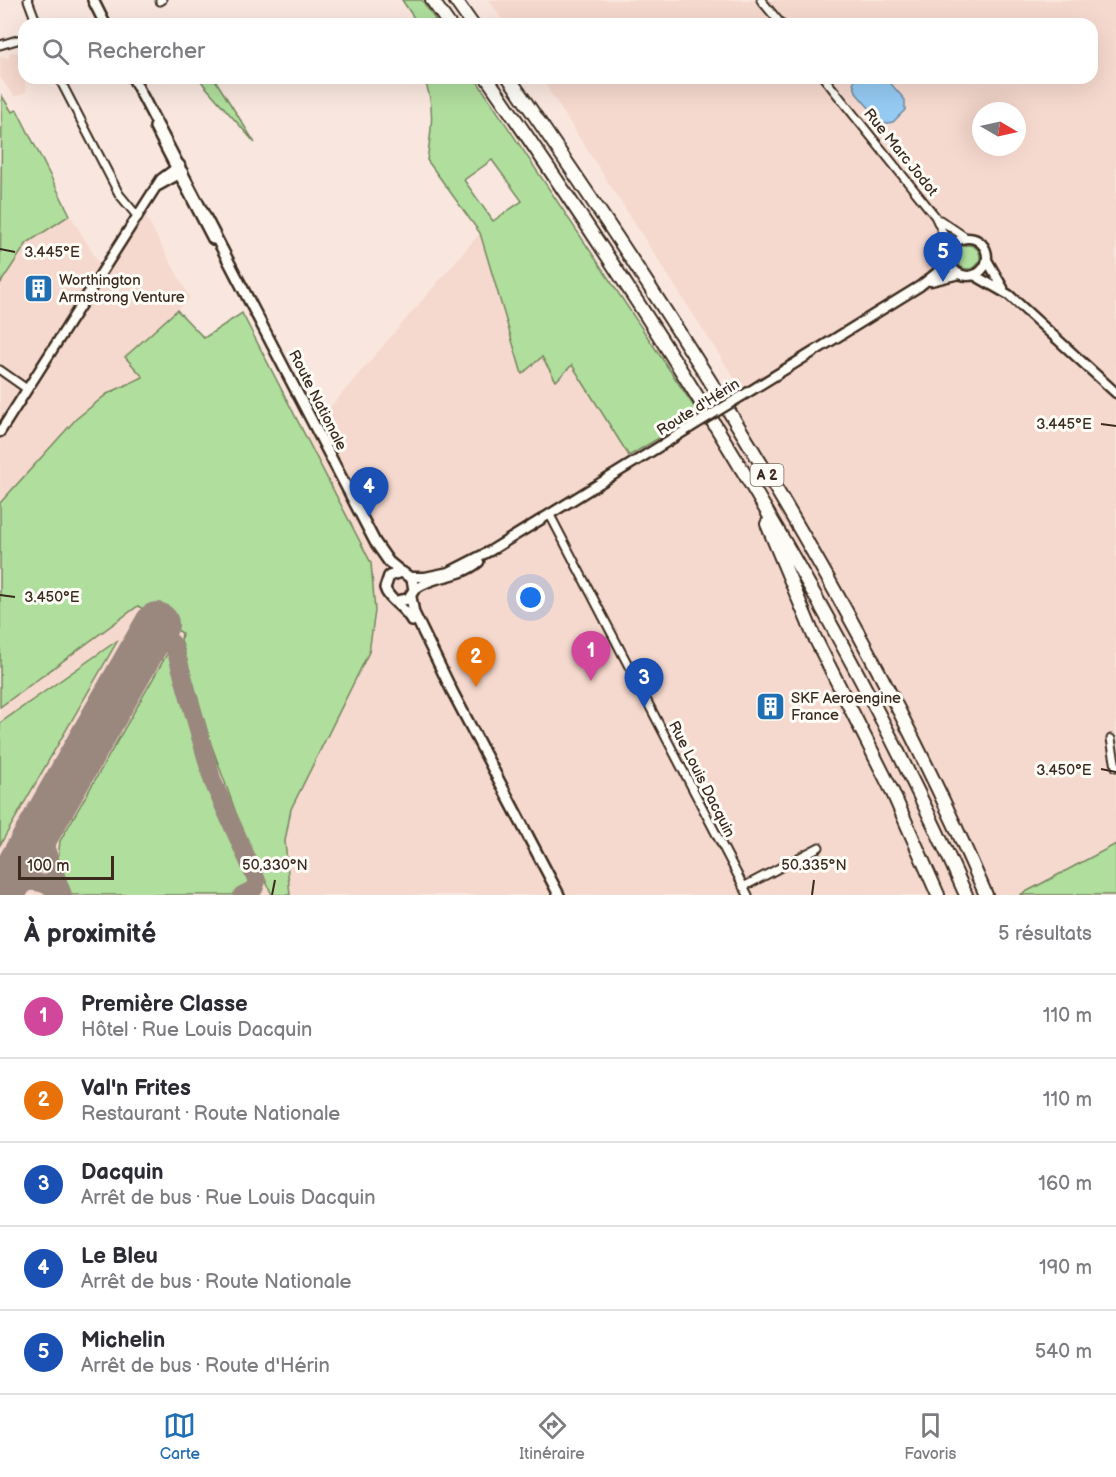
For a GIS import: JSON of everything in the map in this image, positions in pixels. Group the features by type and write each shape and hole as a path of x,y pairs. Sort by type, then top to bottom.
{"highway":[{"path":"432,0 445,18"},
{"path":"455,0 468,18"},
{"name":"A 2","path":"491,84 624,281 737,460 869,693 966,895"},
{"name":"A 2","path":"513,84 675,326 796,523 895,705 986,895"},
{"path":"737,460 766,520 816,641 892,791 938,895"}],"main road":[{"path":"93,0 102,18"},
{"name":"Route Nationale","path":"137,84 198,214 233,269 375,542 389,562 400,571"},
{"path":"375,542 386,580 387,594 406,611 452,690"},
{"path":"386,580 392,573 400,571 411,577 414,613 557,895"},
{"path":"397,601 412,594"}],"street":[{"path":"28,0 35,18"},
{"path":"761,0 776,18"},
{"path":"0,45 18,40"},
{"path":"62,84 119,194 138,216"},
{"name":"Rue Marc Jodot","path":"829,84 935,216 950,248"},
{"path":"0,432 156,189 179,170"},
{"name":"Rue Marc Jodot","path":"935,216 965,237"},
{"path":"1009,295 974,275 959,274 953,269 948,260 950,248 957,240 965,237 974,238 981,243 986,250 992,273 1009,295 1116,393"},
{"name":"Route d'Hérin","path":"411,577 444,573 490,551 920,286 940,270 948,260"},
{"path":"974,275 982,270 987,260"},
{"name":"Route d'Hérin","path":"920,286 945,276 959,274"},
{"path":"0,370 27,389"},
{"name":"Rue Louis Dacquin","path":"550,515 747,895"},
{"name":"Route d'Hérin","path":"412,594 423,584 467,571 490,551"},
{"path":"1111,739 1116,767"},
{"path":"743,887 819,847"}],"shaded area":[{"path":"489,0 1116,0 1116,895 0,895 0,529 143,377 107,394 76,419 0,503 0,284 27,243 70,215 107,276 145,215 190,298 177,310 204,338 242,313 306,435 480,233 522,374 542,357 572,365 629,455 741,389 545,84 1098,84 1098,18 501,18"},
{"path":"10,52 18,53 18,84 25,84 27,91 15,97 0,78 0,56 9,58"}],"green space":[{"path":"402,0 422,0 434,18 414,18"},
{"path":"218,84 255,143 204,85"},
{"path":"426,84 479,84 699,414 629,456 572,365 556,381 542,357 522,374 480,233 427,160 431,130","holes":["492,160 522,201 493,221 464,180"]},
{"path":"2,96 12,112 17,110 70,215 27,243 0,284"},
{"path":"968,245 977,248 980,257 977,266 968,269 959,266 956,257 959,248"},
{"path":"177,310 204,338 242,313 371,563 375,611 369,652 291,809 285,841 290,895 272,895 236,813 211,744 181,640 182,633 138,606 0,707 0,503 76,419 107,394 143,377 125,357"},
{"path":"118,640 0,845 0,723"},
{"path":"170,649 210,783 249,874 250,886 234,895 71,895 58,858 60,841"},
{"path":"1116,844 1116,895 1020,895"}],"water":[{"path":"853,84 891,84 905,100 905,110 893,122 883,124 857,94"}],"taxiway":[{"path":"143,648 152,640 162,637 172,643 176,652 213,782 257,881 254,889 242,895"},
{"path":"46,819 43,841 63,895"},
{"path":"2,895 17,885 32,882 46,885 61,895"}],"runway":[{"path":"2,895 157,624"}],"place":[{"name":"Michelin","path":"943,282"},
{"name":"Worthington Armstrong Venture","path":"38,289"},
{"name":"Le Bleu","path":"369,517"},
{"name":"Première Classe","path":"591,681"},
{"name":"Val'n Frites","path":"476,687"},
{"name":"SKF Aeroengine France","path":"770,707"},
{"name":"Dacquin","path":"644,708"}]}
